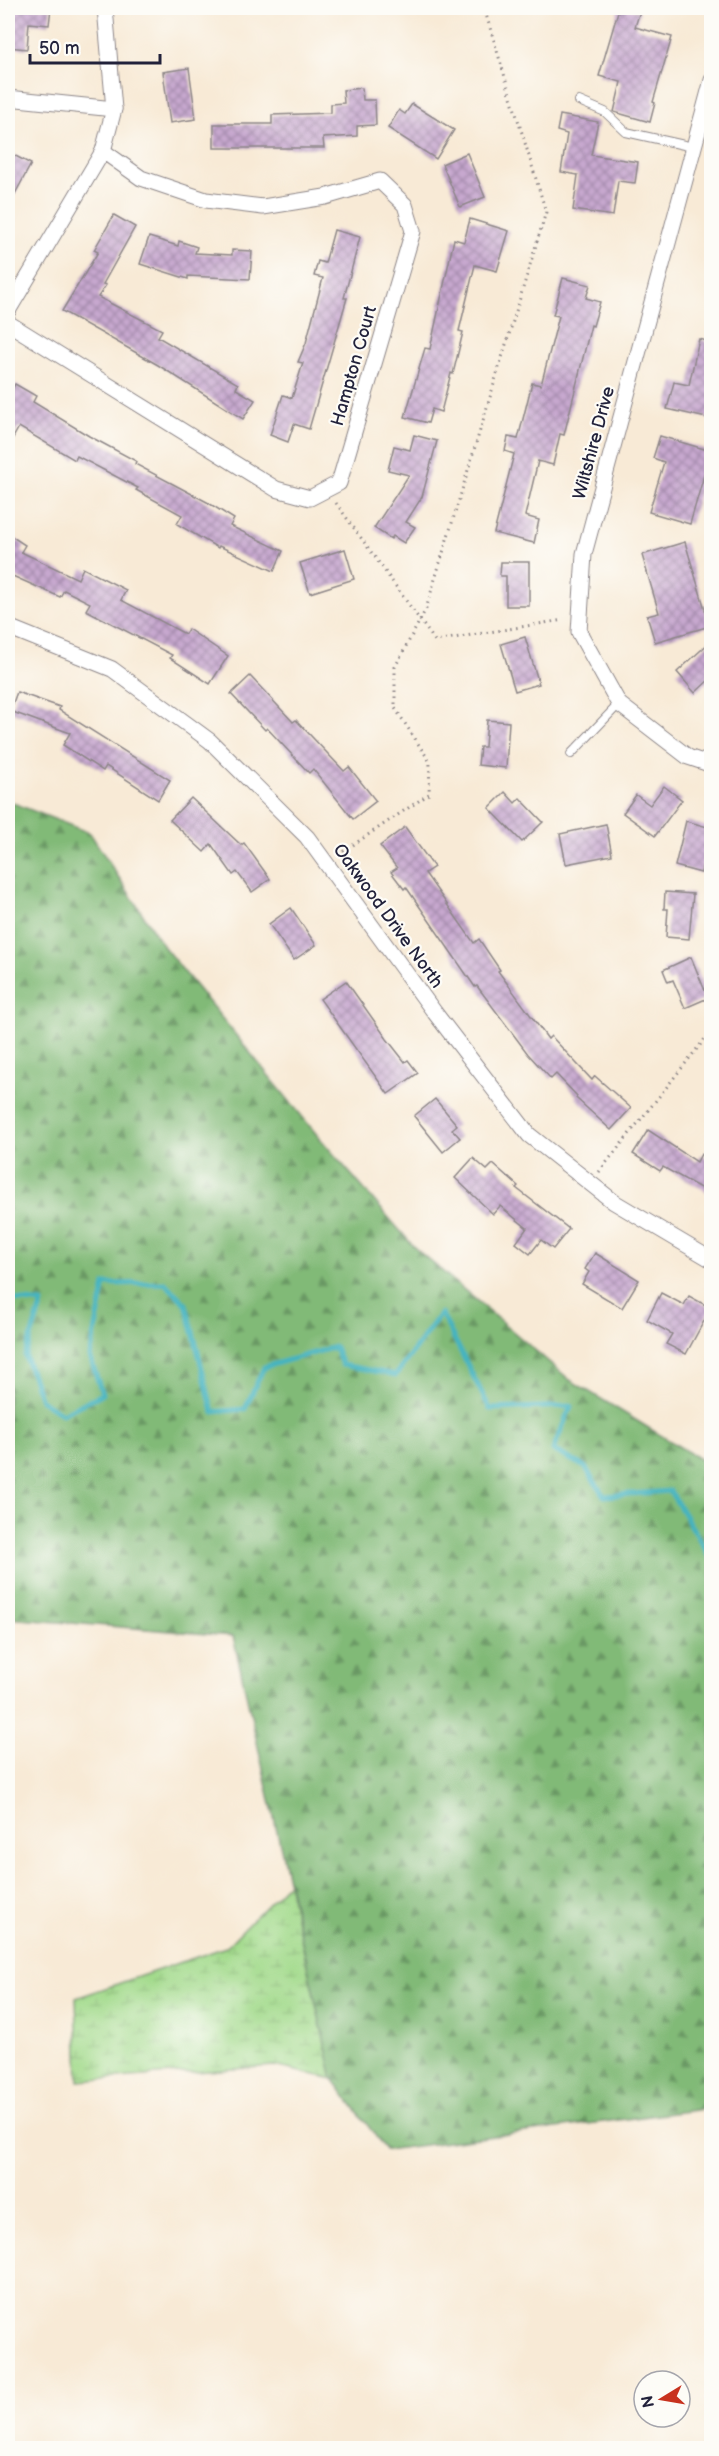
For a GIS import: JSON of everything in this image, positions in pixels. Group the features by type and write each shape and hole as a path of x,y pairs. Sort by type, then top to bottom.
{"street":[{"path":"8,311 103,151 114,109 105,8"},
{"name":"Wiltshire Drive","path":"711,80 584,554 579,632 619,704 688,757 711,765"},
{"path":"8,98 114,109"},
{"name":"Hampton Court","path":"103,151 141,178 206,200 263,207 325,197 380,181 405,205 413,231 339,483 326,489"},
{"path":"8,323 276,489 309,498 326,489"},
{"name":"Oakwood Drive North","path":"8,627 112,669 210,741 307,837 435,1013 529,1135 614,1202 711,1260"}],"lane":[{"path":"579,101 605,112 626,132 693,147"},
{"path":"571,753 619,704"}],"path":[{"path":"326,864 429,794 430,762 395,708 395,667 426,609 546,212 484,8"},
{"path":"326,489 435,641 580,617"},
{"path":"590,1183 711,1030"}],"green space":[{"path":"8,801 90,833 164,947 318,1136 415,1248 570,1380 711,1466 711,2108 386,2150 333,2079 233,1636 8,1618"},
{"path":"288,1883 333,2079 274,2066 79,2081 76,1998 226,1947"}],"building":[{"path":"8,8 51,8 49,25 29,23 27,49 8,47"},
{"path":"619,8 640,11 635,27 672,37 653,102 655,103 650,122 614,112 621,82 599,76"},
{"path":"189,68 196,119 170,123 163,72"},
{"path":"362,88 363,100 375,100 376,125 357,126 357,136 323,138 324,148 214,148 214,124 272,124 272,115 331,113 331,104 344,103 343,90"},
{"path":"412,104 454,130 436,159 388,128 399,110 405,114"},
{"path":"560,115 598,122 591,155 638,162 635,183 618,181 613,216 573,210 578,175 561,172 567,134 557,131"},
{"path":"8,152 31,164 8,207"},
{"path":"467,153 485,197 460,207 442,164"},
{"path":"114,215 135,227 98,297 162,330 158,337 238,384 236,389 255,400 243,419 158,365 62,311 98,252 94,250"},
{"path":"470,219 509,231 497,271 475,265 459,331 463,332 441,412 432,409 428,423 405,417 425,348 430,349 454,239 464,242"},
{"path":"334,230 360,237 344,298 347,298 309,429 294,424 288,442 270,435 283,395 292,398 303,363 298,362 306,343 323,278 314,276 318,261 325,263"},
{"path":"149,237 178,246 179,241 197,247 195,253 232,255 232,250 252,251 250,279 188,276 188,279 140,264"},
{"path":"563,278 590,285 586,298 600,302 593,326 591,325 564,435 560,434 553,465 538,461 525,516 539,520 534,543 494,533 514,454 505,451 508,437 518,439 532,383 541,385 559,316 553,315"},
{"path":"699,339 711,342 711,419 667,409 674,382 689,385"},
{"path":"15,384 36,396 33,402 136,461 135,464 234,519 230,526 283,551 274,571 219,546 218,548 177,524 182,515 136,490 138,488 77,456 75,460 19,427 8,447 8,397"},
{"path":"414,435 437,441 422,497 406,522 415,527 404,543 393,536 391,539 374,528 409,475 388,470 394,446 410,450"},
{"path":"660,436 711,451 690,524 649,512 664,462 653,458"},
{"path":"8,534 25,545 21,552 78,579 83,568 126,590 121,600 185,634 188,629 228,656 210,684 170,658 172,655 86,610 90,603 64,590 60,597 8,574"},
{"path":"685,542 710,626 655,642 647,616 659,613 642,555"},
{"path":"345,549 354,579 310,593 300,563"},
{"path":"501,562 529,562 529,606 506,606 506,576 500,576"},
{"path":"525,637 539,684 515,691 501,644"},
{"path":"711,641 711,678 695,693 677,672"},
{"path":"250,676 344,771 349,767 376,801 353,819 313,769 309,773 231,694"},
{"path":"17,692 60,707 59,710 170,780 158,800 106,766 103,771 63,745 70,733 10,711"},
{"path":"487,720 509,722 506,768 478,765 480,747 485,747"},
{"path":"664,786 682,800 655,836 623,813 636,795 650,805"},
{"path":"505,792 515,803 520,798 543,822 522,842 489,808"},
{"path":"191,798 241,845 244,843 270,879 252,892 237,872 233,875 211,844 204,852 170,820"},
{"path":"686,821 711,828 701,873 675,866"},
{"path":"606,824 612,855 566,864 560,834"},
{"path":"405,827 434,867 425,873 474,943 479,939 500,970 498,971 548,1039 551,1036 592,1080 595,1076 631,1108 611,1130 576,1098 577,1096 556,1074 551,1079 528,1054 477,986 475,987 406,887 404,889 391,872 397,868 380,846"},
{"path":"665,892 693,894 689,939 666,937 668,909 664,909"},
{"path":"291,908 316,945 294,960 269,924"},
{"path":"691,957 708,998 685,1008 673,980 668,982 663,970"},
{"path":"346,981 405,1062 408,1060 418,1073 388,1094 320,999"},
{"path":"435,1099 457,1125 452,1129 460,1138 443,1152 414,1116"},
{"path":"648,1130 697,1162 701,1154 711,1160 711,1194 663,1167 660,1171 633,1154"},
{"path":"473,1158 487,1170 493,1164 518,1186 516,1188 569,1229 553,1249 541,1240 530,1254 516,1243 527,1228 500,1206 493,1214 455,1178"},
{"path":"595,1253 639,1280 622,1308 582,1284 589,1272 585,1269"},
{"path":"661,1293 684,1305 689,1296 711,1308 686,1354 666,1344 672,1334 647,1320"}],"waterway":[{"path":"8,1299 42,1303 25,1356 41,1400 62,1414 102,1394 90,1356 105,1284 165,1283 186,1304 213,1412 245,1409 264,1367 335,1347 342,1365 396,1375 441,1313 490,1409 571,1406 553,1450 585,1467 604,1496 670,1491 712,1560"}]}
